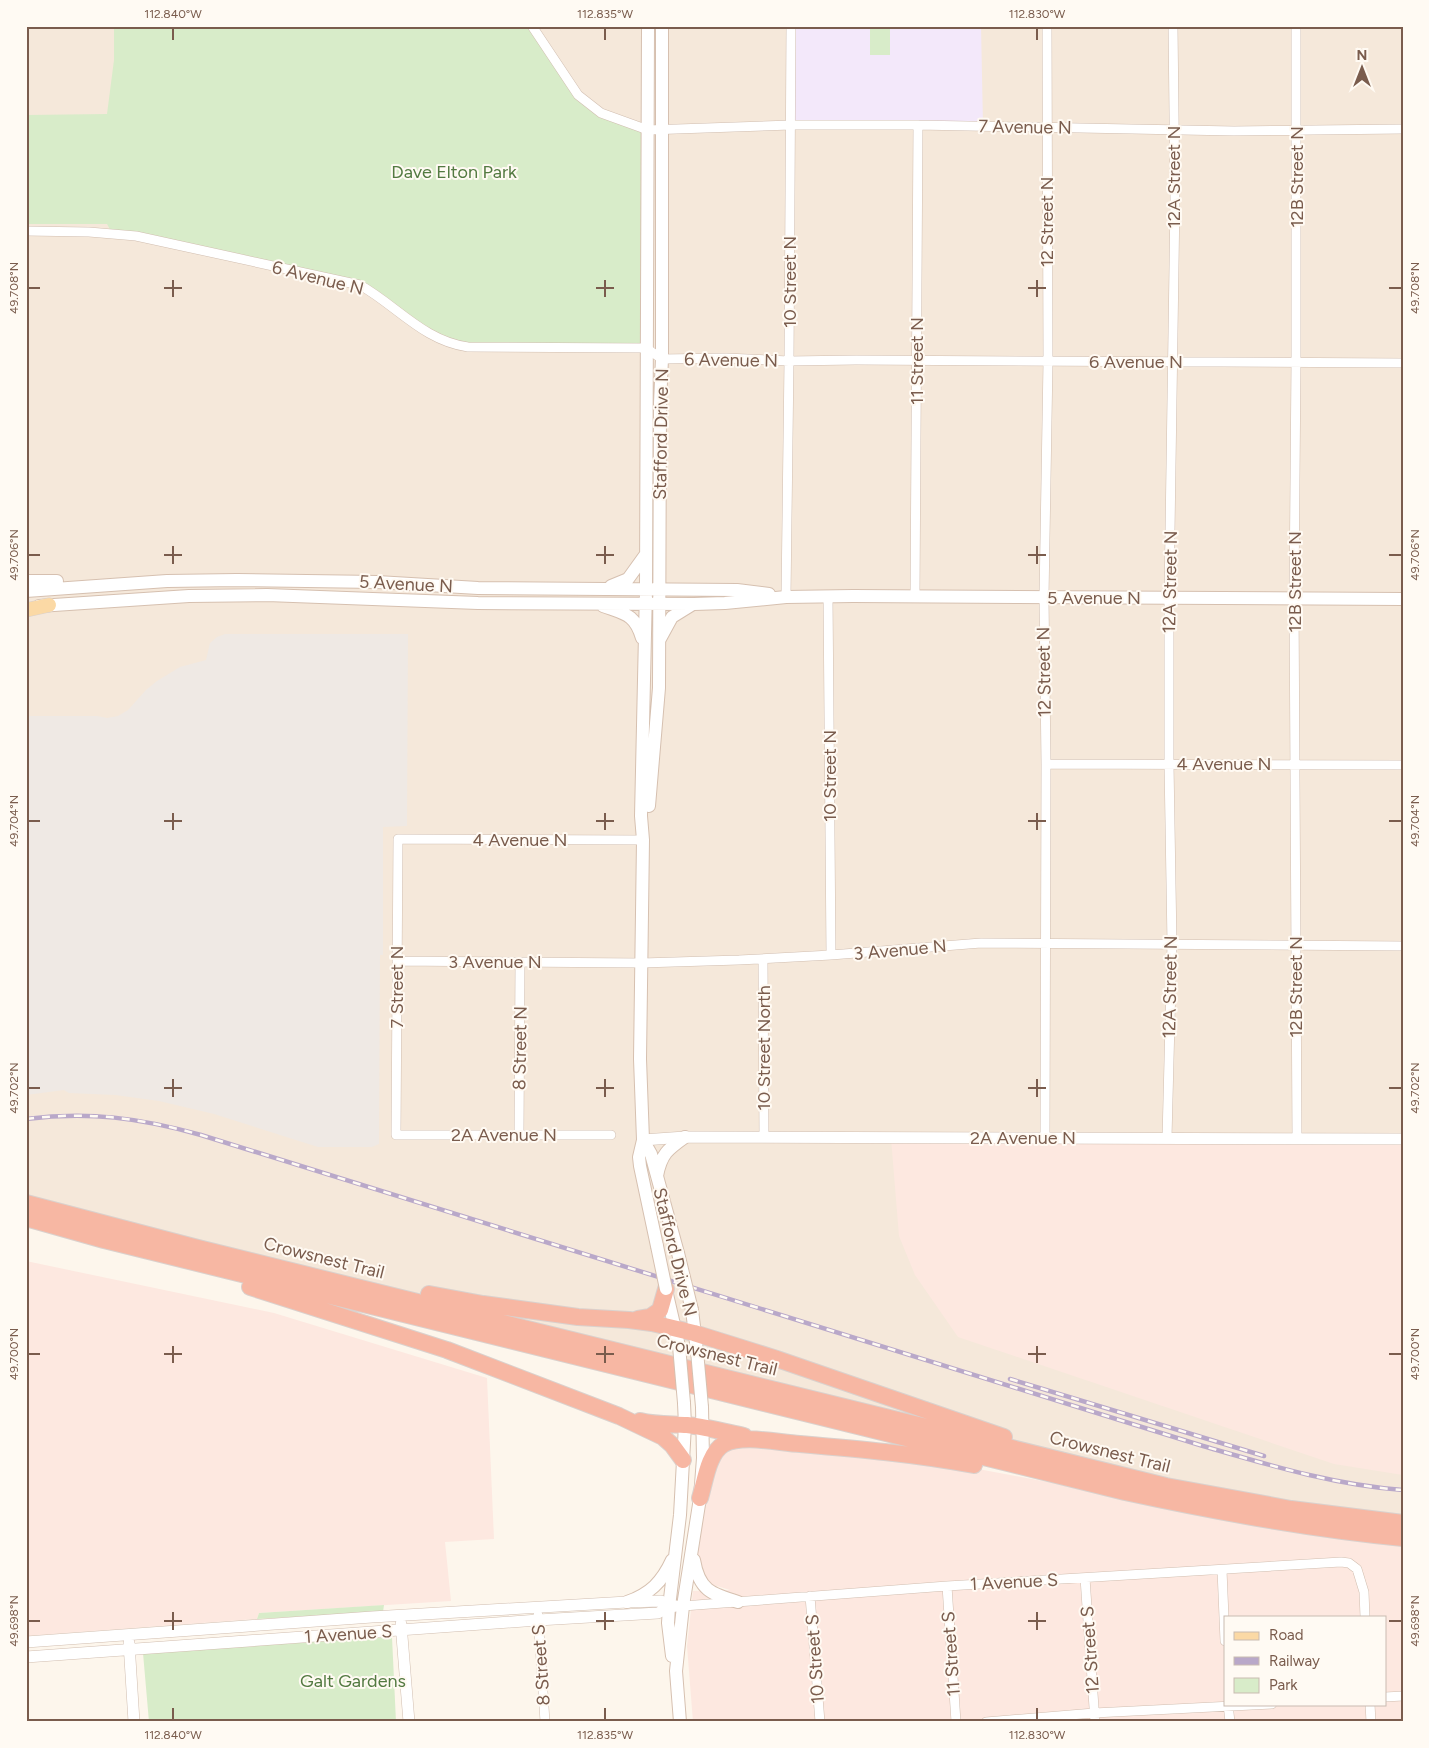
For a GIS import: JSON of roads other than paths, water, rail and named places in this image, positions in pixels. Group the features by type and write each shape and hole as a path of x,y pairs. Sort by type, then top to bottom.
{"highway":[{"name":"Crowsnest Trail","path":"26,1202 55,1212 198,1248 1166,1486 1291,1509 1403,1523"},
{"name":"Crowsnest Trail","path":"26,1218 104,1240 1125,1492 1288,1524 1403,1538"},
{"path":"26,1224 104,1240 447,1350 619,1416 663,1437 672,1445 683,1460"},
{"path":"198,1248 483,1304 578,1317 629,1320 673,1327 912,1404 1096,1469"},
{"path":"629,1320 650,1317 660,1310 666,1298"},
{"path":"619,1416 670,1426 685,1425 704,1428 776,1442"},
{"path":"700,1498 710,1462 717,1450 723,1444 744,1439 911,1454 1125,1492"}],"main road":[{"name":"Stafford Drive N","path":"648,26 646,589 641,816 643,840 640,1068 642,1140 639,1157 666,1298 679,1346 684,1402 683,1460 676,1551 669,1606 670,1648 676,1671"},
{"name":"Stafford Drive N","path":"643,840 648,817 659,688 660,412 662,359 662,26"},
{"path":"603,589 628,579 646,554"},
{"name":"5 Avenue N","path":"26,591 176,581 311,580 478,588 743,590 786,598"},
{"path":"26,581 58,581 94,586"},
{"name":"5 Avenue N","path":"49,605 161,597 257,596 478,604 694,604 828,596 1403,599"},
{"path":"596,603 628,616 635,621 645,648"},
{"path":"659,641 672,616 694,604"},
{"path":"26,609 49,605"},
{"path":"657,1178 662,1156 670,1147 685,1137"},
{"name":"Stafford Drive N","path":"642,1140 651,1154 692,1310 704,1428 700,1498 683,1606 676,1671"},
{"path":"692,1550 696,1572 706,1590 716,1596 738,1602"},
{"path":"628,1602 648,1593 655,1587 663,1577 676,1551"},
{"path":"676,1671 680,1722"}],"street":[{"name":"7 Avenue N","path":"532,26 578,95 601,113 648,130 791,125 918,125 1174,130 1403,129"},
{"name":"10 Street N","path":"786,598 791,26"},
{"name":"12 Street N","path":"1045,1138 1046,764 1044,597 1048,362 1047,26"},
{"name":"12A Street N","path":"1167,1138 1172,944 1169,598 1174,362 1174,26"},
{"name":"12B Street N","path":"1296,26 1294,598 1297,1138"},
{"name":"11 Street N","path":"915,596 918,361 918,125"},
{"name":"6 Avenue N","path":"26,232 89,232 136,236 360,285 377,294 424,332 458,346 478,348 646,348 662,359 1403,363"},
{"name":"10 Street N","path":"828,596 831,955"},
{"name":"4 Avenue N","path":"1046,764 1403,765"},
{"name":"4 Avenue N","path":"398,840 643,840"},
{"name":"7 Street N","path":"396,1135 398,840"},
{"name":"3 Avenue N","path":"397,961 642,963 831,955 981,943 1403,946"},
{"name":"10 Street North","path":"763,959 764,1137"},
{"name":"8 Street N","path":"519,1135 520,962"},
{"name":"2A Avenue N","path":"396,1135 611,1135"},
{"name":"2A Avenue N","path":"642,1140 685,1137 1403,1139"},
{"name":"1 Avenue S","path":"26,1642 401,1615 628,1602 661,1601 669,1606 683,1606 947,1586 1341,1562 1349,1563 1358,1569 1364,1592 1365,1616"},
{"path":"1222,1570 1224,1617"},
{"name":"12 Street S","path":"1085,1578 1094,1718"},
{"name":"11 Street S","path":"947,1586 956,1722"},
{"name":"10 Street S","path":"810,1596 820,1722"},
{"name":"1 Avenue S","path":"26,1657 658,1613 669,1606"},
{"name":"8 Street S","path":"538,1608 545,1722"},
{"path":"401,1615 409,1722"},
{"path":"128,1634 134,1722"},
{"path":"1386,1697 1403,1696"},
{"path":"986,1722 1094,1718 1229,1706 1230,1722"},
{"path":"1370,1706 1371,1722"}],"railway":[{"path":"26,1119 93,1116 135,1120 179,1129 1203,1446 1327,1479 1403,1490"},
{"path":"1010,1379 1264,1456"}],"park label":[{"name":"Dave Elton Park","path":"454,172"},
{"name":"Galt Gardens","path":"353,1681"}]}
